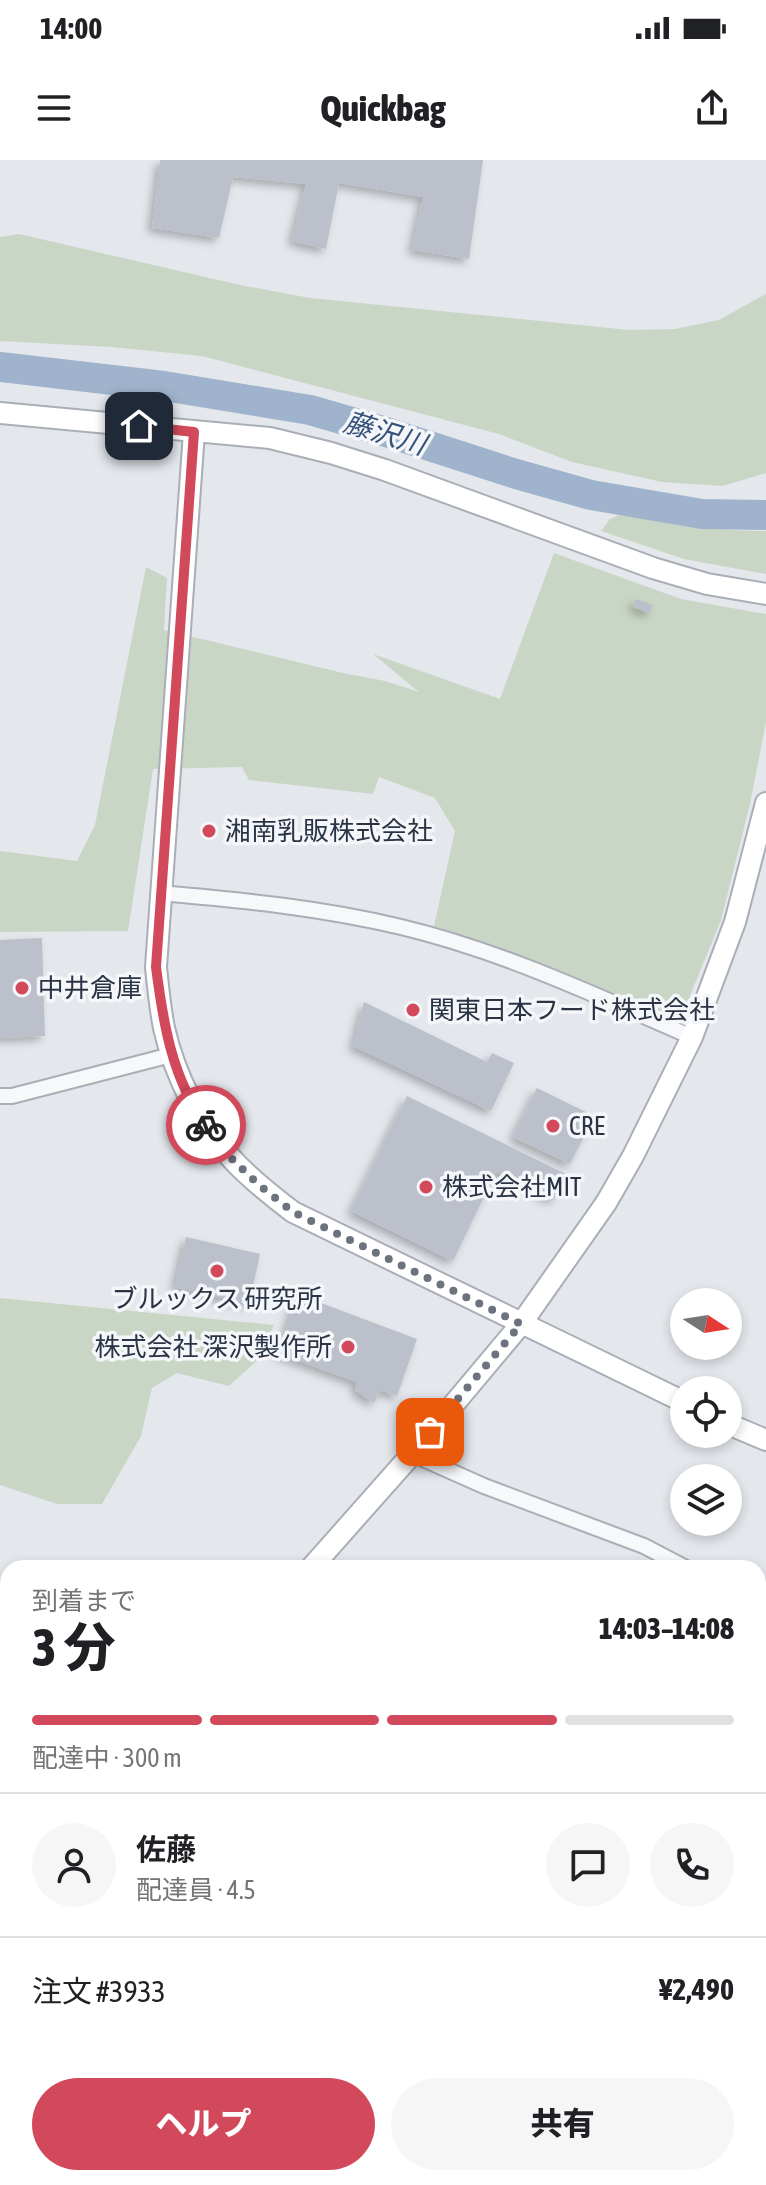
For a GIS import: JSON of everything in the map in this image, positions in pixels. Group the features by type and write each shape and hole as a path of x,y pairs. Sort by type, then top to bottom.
{"street":[{"path":"0,413 270,438 385,470 653,568 707,584 766,594"},
{"path":"194,432 156,967 171,1055 196,1111 231,1158 293,1212 670,1395"},
{"path":"318,1560 521,1324 606,1203 692,1037 735,922 766,803"},
{"path":"160,893 282,904 401,927 510,960 692,1037"},
{"path":"0,1096 12,1096 171,1055"},
{"path":"742,1430 766,1440"},
{"path":"412,1454 484,1486 644,1546 671,1560"}],"green space":[{"path":"19,234 310,298 629,330 675,329 719,320 766,294 766,473 723,486 662,482 572,462 499,434 202,356 0,341 0,237"},
{"path":"619,515 731,530 766,531 766,574 684,559 601,531 610,519"},
{"path":"554,553 681,599 766,614 766,722 750,804 721,920 680,1020 519,955 434,926 455,831 435,798 379,777 373,794 249,780 242,767 153,769 128,931 0,932 0,851 77,861 95,825 146,567 167,578 164,630 385,681 419,692 373,654 500,699"},
{"path":"0,1298 274,1325 261,1357 229,1386 177,1373 152,1388 141,1436 102,1504 57,1504 0,1485"}],"building":[{"path":"160,160 483,160 469,259 412,250 423,197 339,183 326,249 292,241 306,184 233,177 219,238 152,228"},
{"path":"636,599 653,605 650,613 633,607"},
{"name":"中井倉庫","path":"42,938 45,1036 0,1038 0,940"},
{"path":"364,1002 487,1062 492,1053 514,1063 491,1111 353,1046"},
{"name":"CRE","path":"537,1088 594,1116 570,1164 513,1137"},
{"name":"株式会社MIT","path":"407,1096 566,1174 553,1200 496,1172 453,1261 351,1211"},
{"name":"ブルックス 研究所","path":"186,1237 260,1254 249,1304 175,1287"},
{"name":"株式会社 深沢製作所","path":"297,1294 417,1339 397,1396 380,1390 374,1403 355,1390 357,1382 279,1354"}],"waterway":[{"name":"藤沢川","path":"0,367 164,386 310,410 591,495 702,514 766,515"}],"way so far":[{"path":"206,1125 231,1158 293,1212 521,1324 430,1432"}],"place":[{"name":"湘南乳販株式会社","path":"209,831"},
{"name":"中井倉庫","path":"22,988"},
{"name":"関東日本フード株式会社","path":"413,1010"},
{"name":"CRE","path":"553,1126"},
{"name":"株式会社MIT","path":"426,1187"},
{"name":"ブルックス 研究所","path":"217,1271"},
{"name":"株式会社 深沢製作所","path":"348,1347"}],"route":[{"path":"139,426 194,432 156,967 171,1055 196,1111 206,1125"}]}
